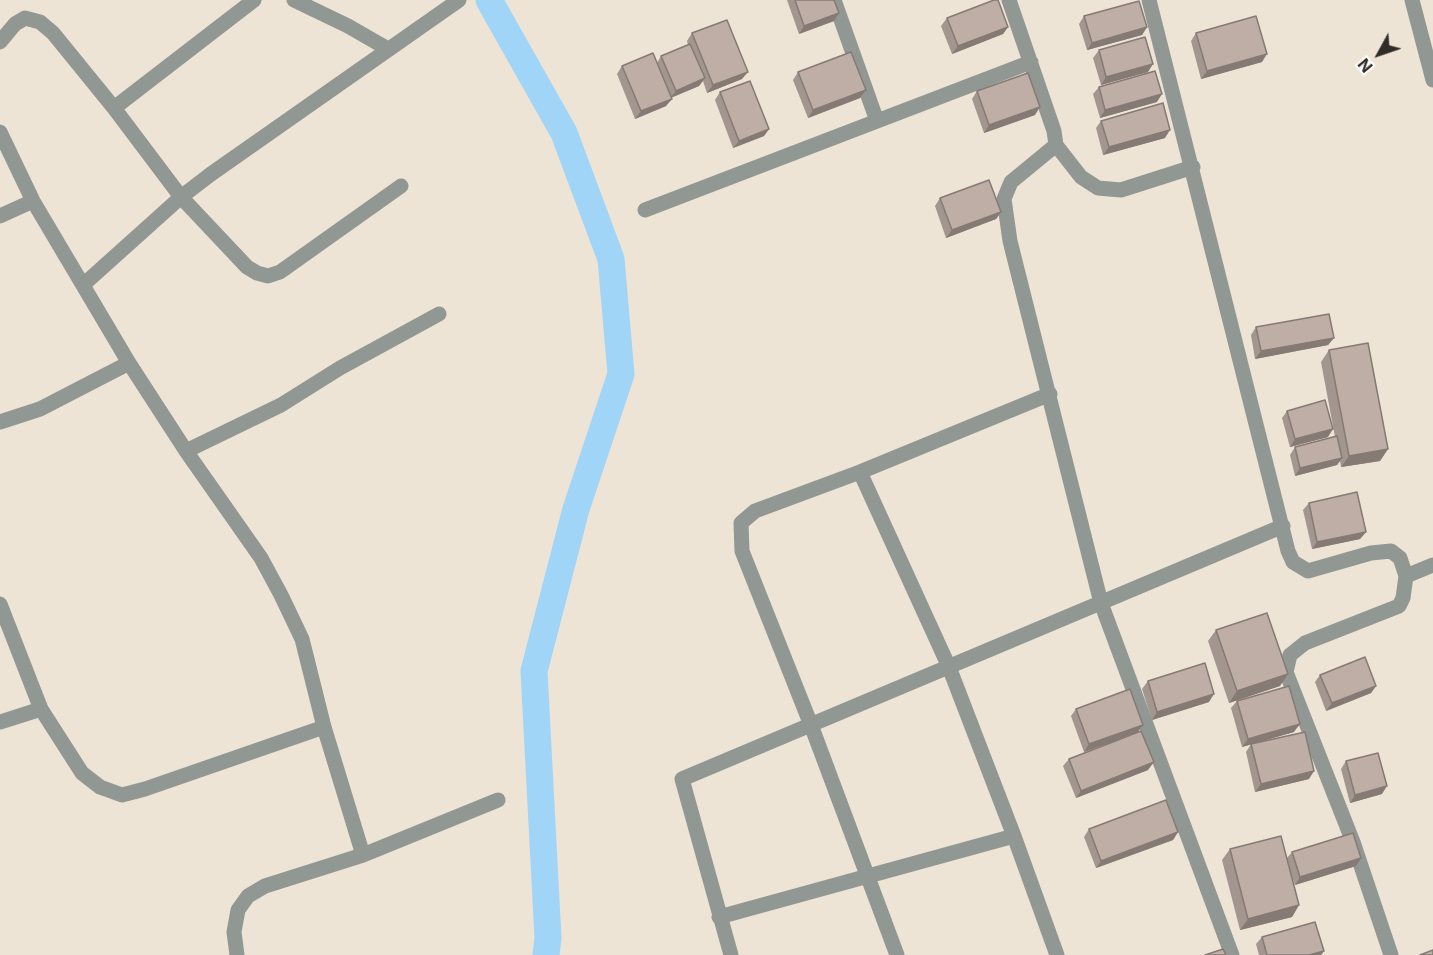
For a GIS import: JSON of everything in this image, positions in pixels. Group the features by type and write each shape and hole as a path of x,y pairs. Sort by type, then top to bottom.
{"street":[{"path":"114,108 254,0"},
{"path":"294,0 348,26 388,49"},
{"path":"83,285 181,197 459,0"},
{"path":"834,0 877,121"},
{"path":"1009,0 1054,131 1056,145 1081,177 1098,188 1121,190 1192,167"},
{"path":"1149,0 1288,550 1293,562 1308,571 1371,552 1390,551 1400,558 1406,576 1404,598 1399,606 1305,643 1290,655 1286,672 1353,842 1391,955"},
{"path":"1412,0 1433,80"},
{"path":"0,42 15,24 25,18 40,22 53,33 114,108 181,197 247,267 257,273 268,276 280,273 401,186"},
{"path":"645,210 1030,62"},
{"path":"0,132 33,201 129,363 186,451 261,558 285,604 302,639 324,727 363,855"},
{"path":"1056,145 1011,182 1004,199 1010,241 1101,603 1232,955"},
{"path":"0,216 33,201"},
{"path":"186,451 281,405 340,368 439,314"},
{"path":"0,422 40,409 129,363"},
{"path":"897,955 811,725 742,551 741,523 755,512 860,472 1050,394"},
{"path":"860,472 949,667 1057,955"},
{"path":"731,955 682,779 1283,526"},
{"path":"1406,576 1433,565"},
{"path":"0,604 41,709 82,773 100,787 122,795 324,727"},
{"path":"0,722 41,709"},
{"path":"237,955 234,932 238,910 248,896 265,886 363,855 498,800"},
{"path":"720,917 1014,836"}],"building":[{"path":"795,0 834,0 839,13 804,26"},
{"path":"998,0 1008,27 958,46 947,18"},
{"path":"1139,1 1147,27 1092,43 1084,16"},
{"path":"1256,16 1267,54 1207,71 1196,33"},
{"path":"727,20 748,72 713,85 692,33"},
{"path":"1145,37 1153,64 1106,77 1099,50"},
{"path":"690,44 705,78 676,91 661,56"},
{"path":"851,52 866,90 813,110 798,72"},
{"path":"653,53 672,99 641,111 622,66"},
{"path":"1155,71 1162,94 1105,110 1099,87"},
{"path":"1028,73 1040,107 989,125 977,91"},
{"path":"750,81 769,129 739,141 720,92"},
{"path":"1163,103 1170,130 1109,147 1101,121"},
{"path":"989,180 1001,212 952,230 940,198"},
{"path":"1329,314 1334,338 1261,351 1256,327"},
{"path":"1368,343 1388,449 1349,456 1329,350"},
{"path":"1325,400 1333,429 1295,439 1287,411"},
{"path":"1337,436 1342,458 1300,468 1295,447"},
{"path":"1357,492 1366,532 1317,542 1309,503"},
{"path":"1267,613 1288,674 1237,691 1216,630"},
{"path":"1365,657 1376,686 1332,703 1320,675"},
{"path":"1205,663 1214,694 1157,712 1148,681"},
{"path":"1289,686 1300,724 1248,739 1237,701"},
{"path":"1130,689 1143,725 1089,744 1076,709"},
{"path":"1141,731 1154,762 1081,791 1069,759"},
{"path":"1305,732 1314,771 1261,784 1251,744"},
{"path":"1378,753 1387,786 1355,795 1346,761"},
{"path":"1166,800 1178,832 1101,861 1089,829"},
{"path":"1353,833 1361,858 1300,877 1292,852"},
{"path":"1281,836 1299,905 1248,919 1230,849"},
{"path":"1315,922 1324,951 1309,955 1267,955 1262,937"},
{"path":"1223,949 1226,955 1205,955"},
{"path":"1433,950 1433,955 1420,955"}],"waterway":[{"path":"489,0 564,133 611,259 621,374 576,509 534,671 548,938 546,955"}]}
